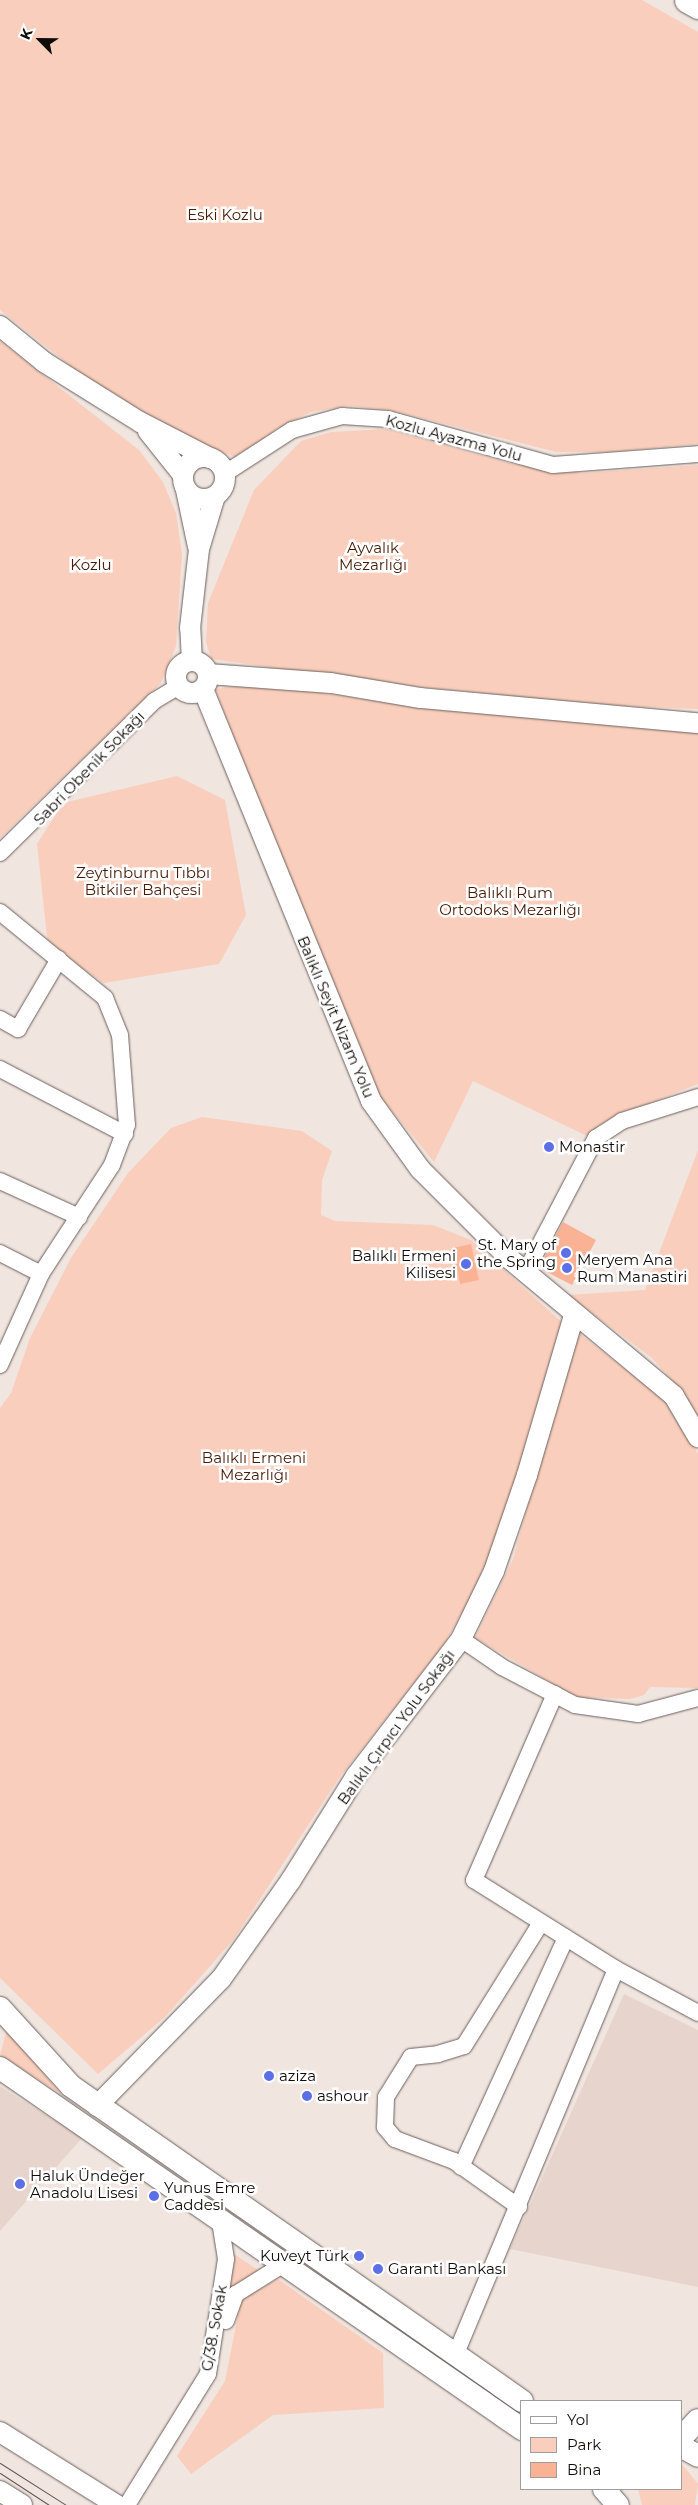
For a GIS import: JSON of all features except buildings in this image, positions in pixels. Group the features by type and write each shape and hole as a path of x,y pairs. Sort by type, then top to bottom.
{"main road":[{"path":"688,0 698,6"},
{"path":"0,2008 70,2086 521,2400"},
{"path":"0,2068 520,2428"},
{"path":"683,2436 698,2420"},
{"path":"683,2448 698,2456"},
{"path":"603,2490 606,2505"},
{"path":"604,2490 618,2505"}],"street":[{"path":"0,326 44,362 140,422 219,464 224,474 223,486 215,496 199,549 190,628 192,661"},
{"name":"Kozlu Ayazma Yolu","path":"224,474 292,430 342,416 388,419 553,465 698,454"},
{"path":"140,422 196,498 215,496"},
{"path":"199,549 185,482 196,459 210,458"},
{"path":"192,661 202,665 206,682"},
{"path":"192,661 179,669 179,686 188,693 206,682 331,683 422,698 698,723"},
{"name":"Balıklı Seyit Nizam Yolu","path":"206,682 371,1101 420,1169 525,1272 574,1315 674,1396 698,1437"},
{"name":"Sabri Obenik Sokağı","path":"0,853 31,827 154,701 179,686"},
{"path":"0,912 105,998 120,1035 126,1134 112,1165 41,1274 0,1365"},
{"path":"0,1019 18,1029 59,959"},
{"path":"0,1069 126,1134"},
{"path":"525,1272 596,1138 622,1121 698,1096"},
{"path":"0,1181 79,1218"},
{"path":"0,1253 41,1274"},
{"name":"Balıklı Çırpıcı Yolu Sokağı","path":"97,2106 221,1979 291,1880 356,1776 461,1639 494,1571 527,1475 574,1315"},
{"path":"461,1639 502,1667 575,1705 638,1714 698,1698"},
{"path":"555,1694 474,1880 616,1969 698,2013"},
{"path":"519,2207 461,2166 395,2139 385,2127 386,2097 412,2058 464,2046 541,1923"},
{"path":"461,2166 566,1938"},
{"path":"455,2356 519,2207 616,1969"},
{"name":"G/38. Sokak","path":"127,2505 208,2374 226,2259 220,2220"},
{"name":"G/38. Sokak","path":"138,2505 214,2385 225,2323 236,2294 284,2264"},
{"path":"0,2432 117,2505"},
{"path":"0,2491 22,2505"}],"shaded area":[{"path":"624,1994 698,2030 698,2287 510,2249"},
{"name":"Haluk Ündeğer Anadolu Lisesi","path":"0,2086 82,2138 0,2231"}],"green space":[{"name":"Eski Kozlu","path":"0,0 642,0 698,32 698,444 613,452 556,452 390,410 349,406 311,412 275,430 240,459 136,418 0,310"},
{"name":"Kozlu","path":"0,341 139,450 163,482 176,513 182,554 176,646 161,683 0,838"},
{"name":"Ayvalık Mezarlığı","path":"386,429 513,464 583,473 698,465 698,709 600,705 401,685 211,659 206,642 208,603 254,490 301,441 331,432"},
{"name":"Balıklı Rum Ortodoks Mezarlığı","path":"258,683 415,707 698,733 698,1084 623,1114 589,1137 473,1081 434,1162 379,1095 351,1036 215,689"},
{"name":"Zeytinburnu Tıbbı Bitkiler Bahçesi","path":"177,776 225,800 246,915 219,964 104,983 48,946 37,844 63,803"},
{"name":"Balıklı Ermeni Mezarlığı","path":"202,1117 302,1131 332,1151 322,1180 321,1215 335,1221 433,1225 471,1240 566,1326 522,1483 478,1585 443,1646 339,1778 234,1939 165,2017 98,2074 0,1978 0,1408 11,1393 30,1338 71,1258 128,1173 171,1128"},
{"path":"698,1150 698,1420 683,1393 652,1358 568,1295 645,1290"},
{"path":"576,1331 669,1403 698,1454 698,1688 650,1687 644,1695 630,1699 576,1697 475,1638 513,1559"},
{"path":"6,2033 9,2033 62,2095 0,2055"},
{"path":"234,2254 258,2270 228,2292"},
{"path":"278,2279 383,2353 384,2408 273,2415 191,2474 177,2456 225,2381 241,2300"},
{"path":"683,2465 698,2484 695,2505 642,2505 638,2490 683,2490"}],"tram line":[{"path":"0,2463 66,2505"},
{"path":"0,2473 49,2505"}],"place":[{"name":"Monastir","path":"549,1147"},
{"name":"St. Mary of the Spring","path":"566,1253"},
{"name":"Balıklı Ermeni Kilisesi","path":"466,1264"},
{"name":"Meryem Ana Rum Manastiri","path":"567,1268"},
{"name":"aziza","path":"269,2076"},
{"name":"ashour","path":"307,2096"},
{"name":"Haluk Ündeğer Anadolu Lisesi","path":"20,2184"},
{"name":"Yunus Emre Caddesi","path":"154,2196"},
{"name":"Kuveyt Türk","path":"359,2256"},
{"name":"Garanti Bankası","path":"378,2269"}]}
